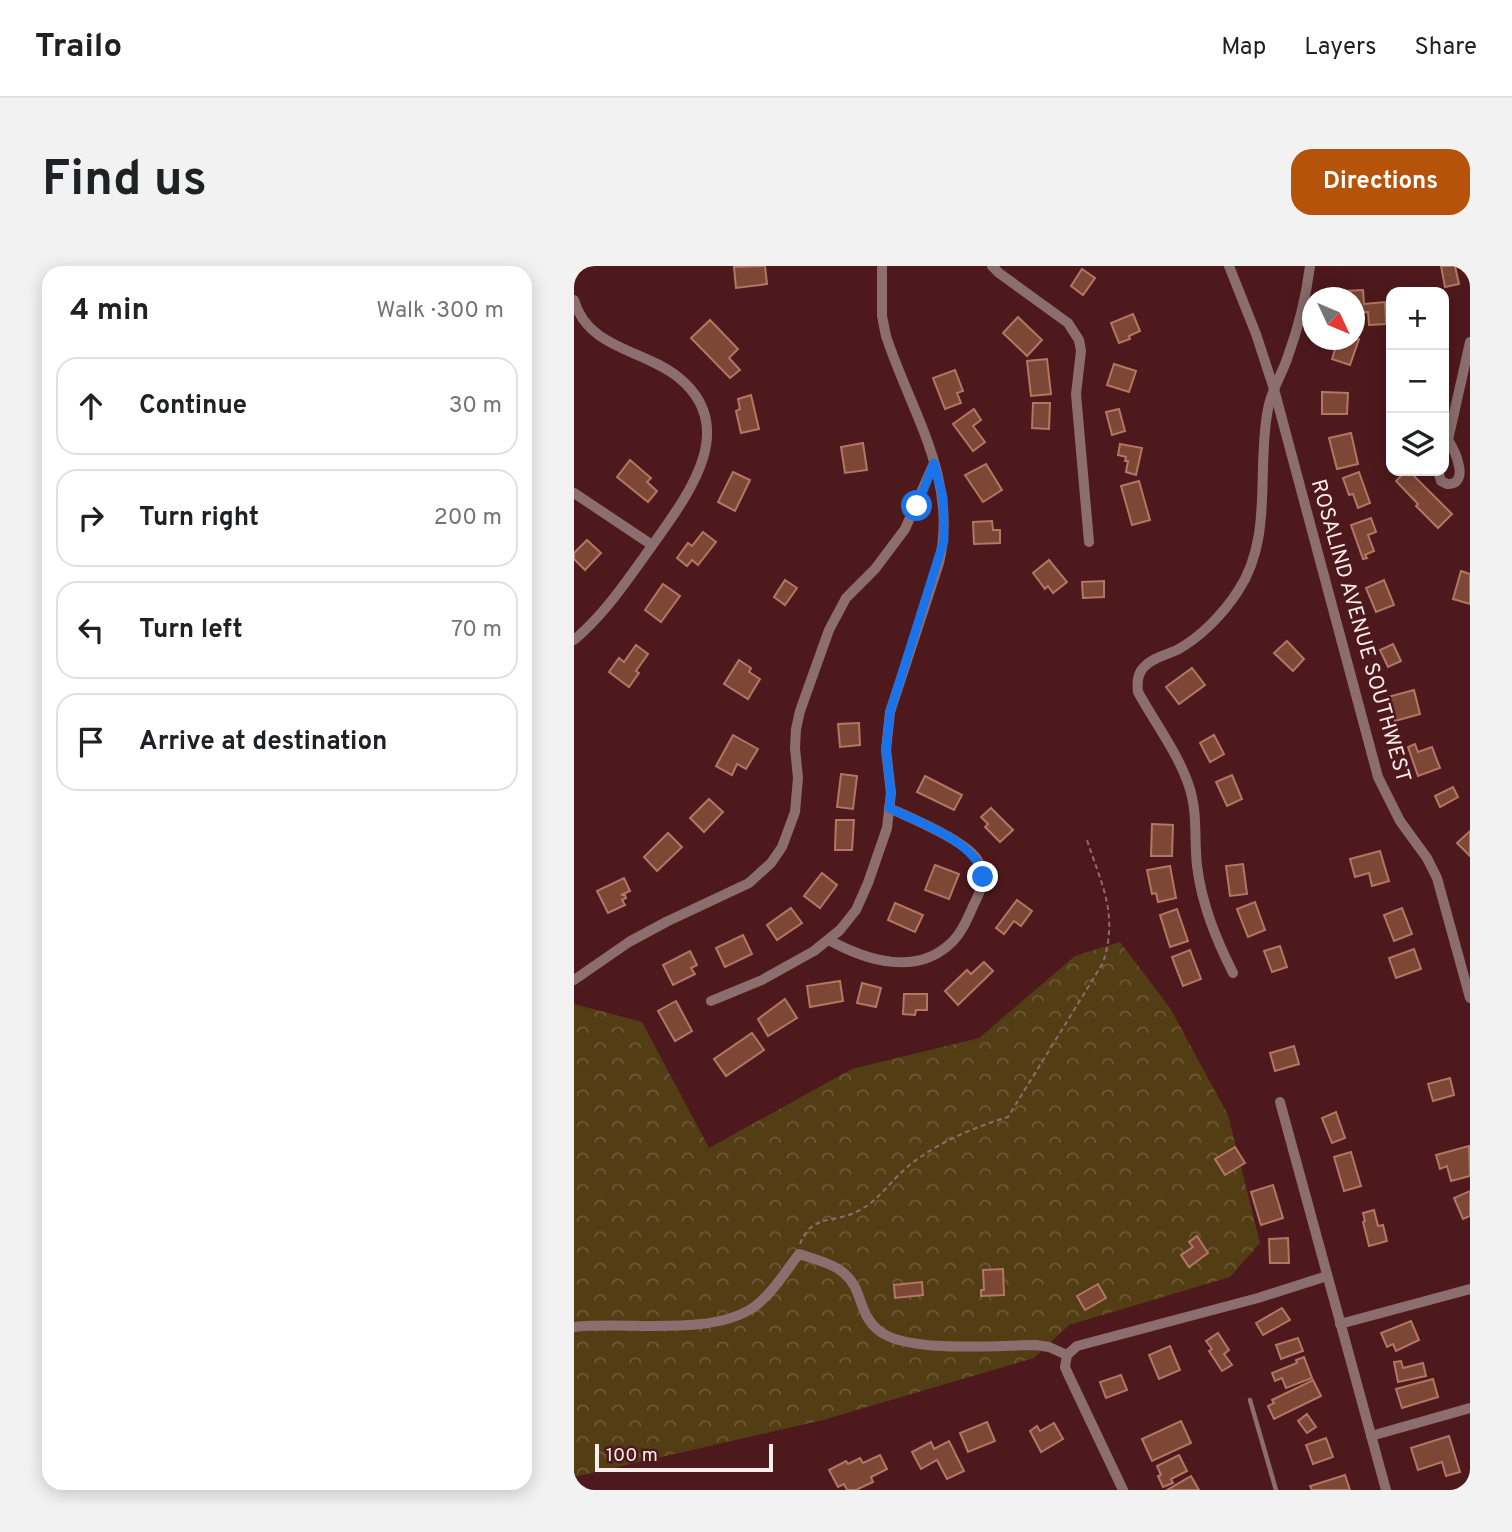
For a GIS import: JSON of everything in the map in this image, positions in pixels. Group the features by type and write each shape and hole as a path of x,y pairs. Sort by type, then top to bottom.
{"street":[{"path":"711,1001 796,962 829,940 856,910 879,856 891,793 886,750 890,712 944,540 943,498 934,463 886,336 882,316 882,266"},
{"path":"992,266 1068,323 1079,340 1081,351 1076,394 1089,542"},
{"name":"ROSALIND AVENUE SOUTHWEST","path":"1229,266 1256,334 1274,390 1378,778 1400,821 1427,858 1437,878 1470,998"},
{"path":"1233,973 1219,945 1200,888 1194,805 1189,786 1138,692 1137,683 1141,670 1151,661 1182,647 1204,631 1231,601 1247,576 1257,544 1263,491 1265,424 1274,390 1287,361 1302,312 1310,266"},
{"path":"574,300 582,320 591,330 602,338 662,366 690,388 704,412 707,440 697,477 652,545 599,617 574,640"},
{"path":"1449,436 1470,342"},
{"path":"1440,476 1441,481 1447,484 1458,482 1461,477 1462,463 1449,442"},
{"path":"574,980 629,942 749,883 771,863 782,847 795,812 798,778 796,729 828,630 846,598 875,569 905,529 934,463"},
{"path":"574,493 652,545"},
{"path":"829,940 862,956 881,961 912,963 939,953 953,942 964,928 982,887 982,869 973,854 930,827 889,808"},
{"path":"1280,1102 1386,1490"},
{"path":"574,1327 599,1324 671,1326 724,1320 742,1314 766,1297 799,1254 832,1264 842,1270 855,1286 869,1320 878,1330 900,1342 1036,1345 1067,1355"},
{"path":"1123,1490 1065,1367 1067,1355 1077,1346 1258,1298 1327,1276"},
{"path":"1340,1324 1470,1289"},
{"path":"1371,1436 1470,1408"}],"lane":[{"path":"1250,1400 1276,1490"}],"path":[{"path":"799,1254 800,1243 811,1227 819,1222 858,1212 872,1202 909,1165 931,1150 973,1129 1008,1117 1103,963 1108,947 1110,913 1086,837"}],"green space":[{"path":"1120,942 1170,1008 1228,1115 1260,1243 1230,1277 1069,1325 1034,1358 823,1420 574,1477 574,1004 642,1022 709,1148 852,1069 979,1038 1075,956"}],"building":[{"path":"765,266 767,284 736,288 734,267"},
{"path":"1441,266 1455,266 1459,284 1445,287"},
{"path":"1082,269 1095,278 1083,295 1071,286"},
{"path":"1385,302 1386,324 1369,325 1368,312 1365,312 1365,304"},
{"path":"1133,314 1140,331 1119,343 1111,323"},
{"path":"1018,317 1042,340 1027,356 1003,333"},
{"path":"710,320 738,349 729,358 740,370 730,378 691,338"},
{"path":"1335,350 1355,350 1350,365 1332,359"},
{"path":"1047,359 1051,394 1031,396 1027,361"},
{"path":"1114,364 1136,371 1129,392 1107,385"},
{"path":"955,370 963,391 957,393 961,403 945,409 933,378"},
{"path":"1322,392 1348,393 1347,414 1322,414"},
{"path":"751,395 759,429 741,433 736,411 740,409 738,399"},
{"path":"1033,403 1050,403 1049,429 1032,428"},
{"path":"974,409 981,420 973,426 985,442 973,451 953,424"},
{"path":"1119,409 1125,431 1112,435 1106,412"},
{"path":"1351,433 1358,464 1337,469 1329,438"},
{"path":"863,443 867,470 845,473 841,447"},
{"path":"1120,444 1142,448 1136,475 1126,472 1128,461 1125,461 1126,457 1118,455"},
{"path":"630,460 651,478 647,482 657,491 648,502 617,477"},
{"path":"986,464 1002,490 983,502 965,475"},
{"path":"733,472 750,480 735,511 718,502"},
{"path":"1359,472 1370,503 1358,508 1353,494 1349,495 1343,478"},
{"path":"1401,476 1414,476 1452,514 1438,528 1396,481"},
{"path":"1139,481 1150,520 1132,525 1121,486"},
{"path":"1371,518 1376,532 1368,535 1374,551 1363,559 1351,525"},
{"path":"992,521 993,530 1000,530 1000,543 974,544 973,522"},
{"path":"703,532 716,542 698,565 692,560 687,566 677,558 688,543 692,546"},
{"path":"587,540 601,553 585,570 574,559 574,553"},
{"path":"1049,560 1067,582 1053,593 1048,586 1045,589 1033,573"},
{"path":"1461,571 1470,574 1470,604 1453,599"},
{"path":"785,580 797,588 785,605 774,597"},
{"path":"1384,580 1394,605 1376,612 1366,588"},
{"path":"1104,581 1104,597 1083,598 1082,582"},
{"path":"663,584 680,596 661,622 645,610"},
{"path":"1287,641 1304,659 1293,671 1274,653"},
{"path":"1393,644 1401,661 1388,667 1380,650"},
{"path":"636,645 648,654 629,687 609,672 619,658 624,662"},
{"path":"739,660 751,668 749,672 760,679 748,699 724,684"},
{"path":"1192,668 1205,685 1179,704 1166,687"},
{"path":"1414,690 1420,714 1395,721 1388,697"},
{"path":"859,723 860,745 840,747 838,724"},
{"path":"733,735 758,749 746,769 737,764 732,775 716,766"},
{"path":"1214,735 1224,754 1210,762 1200,743"},
{"path":"1415,744 1418,752 1432,747 1440,768 1418,776 1408,747"},
{"path":"841,774 857,776 853,809 837,807"},
{"path":"1232,775 1242,799 1227,806 1216,782"},
{"path":"925,776 962,795 954,810 917,792"},
{"path":"1453,787 1458,797 1440,807 1435,796"},
{"path":"709,799 723,812 704,832 690,818"},
{"path":"991,808 1013,830 1000,842 985,827 988,824 981,817"},
{"path":"836,820 854,820 852,850 835,850"},
{"path":"1152,824 1173,825 1172,856 1151,856"},
{"path":"1470,831 1470,856 1457,843"},
{"path":"668,833 682,847 657,871 644,857"},
{"path":"1380,851 1389,881 1372,886 1369,873 1355,877 1350,859"},
{"path":"1243,864 1247,894 1230,896 1226,866"},
{"path":"935,865 959,874 949,899 925,890"},
{"path":"1170,866 1176,898 1158,902 1156,893 1152,894 1147,870"},
{"path":"822,873 837,885 820,908 804,896"},
{"path":"624,878 630,891 621,895 625,895 626,898 622,900 625,905 608,913 597,891"},
{"path":"1017,900 1032,911 1021,926 1014,921 1004,934 996,928"},
{"path":"1255,902 1265,930 1248,937 1237,909"},
{"path":"895,903 923,915 915,932 888,920"},
{"path":"791,908 802,923 777,940 767,925"},
{"path":"1402,908 1412,934 1394,941 1384,915"},
{"path":"1177,909 1188,941 1170,947 1160,915"},
{"path":"743,935 752,954 725,967 716,948"},
{"path":"1280,946 1287,967 1272,972 1264,951"},
{"path":"1414,949 1421,969 1396,978 1389,958"},
{"path":"1190,950 1201,979 1183,986 1172,957"},
{"path":"690,951 697,965 691,968 695,974 673,985 663,965"},
{"path":"984,962 993,971 958,1005 945,991 967,970 971,974"},
{"path":"840,981 843,1001 810,1007 807,986"},
{"path":"862,983 881,988 876,1007 857,1003"},
{"path":"904,994 927,994 927,1010 916,1010 915,1015 903,1014"},
{"path":"785,999 797,1018 768,1036 758,1019"},
{"path":"676,1001 692,1031 675,1041 658,1011"},
{"path":"752,1033 764,1050 726,1076 714,1059"},
{"path":"1294,1046 1299,1064 1275,1071 1270,1053"},
{"path":"1450,1078 1454,1095 1433,1101 1428,1084"},
{"path":"1336,1112 1345,1138 1332,1143 1322,1118"},
{"path":"1469,1146 1470,1176 1451,1181 1447,1166 1440,1169 1436,1155"},
{"path":"1235,1147 1245,1163 1225,1175 1215,1159"},
{"path":"1351,1152 1361,1186 1344,1191 1334,1157"},
{"path":"1273,1185 1283,1218 1261,1225 1251,1192"},
{"path":"1470,1191 1470,1216 1463,1219 1454,1198"},
{"path":"1374,1210 1378,1226 1383,1225 1387,1241 1369,1246 1363,1213"},
{"path":"1197,1236 1208,1253 1189,1267 1181,1255 1193,1247 1189,1242"},
{"path":"1288,1238 1289,1263 1270,1263 1269,1239"},
{"path":"1003,1269 1004,1295 981,1296 981,1290 984,1290 983,1270"},
{"path":"922,1282 923,1295 895,1298 894,1285"},
{"path":"1098,1284 1106,1298 1085,1310 1077,1296"},
{"path":"1282,1308 1290,1320 1263,1335 1256,1323"},
{"path":"1411,1321 1419,1340 1396,1351 1393,1344 1387,1347 1381,1333"},
{"path":"1218,1333 1229,1350 1224,1354 1232,1365 1222,1371 1206,1341"},
{"path":"1298,1338 1303,1351 1281,1359 1276,1345"},
{"path":"1170,1346 1180,1370 1159,1379 1149,1355"},
{"path":"1304,1357 1312,1378 1286,1388 1282,1378 1275,1381 1272,1373 1297,1363 1296,1360"},
{"path":"1401,1361 1403,1368 1423,1363 1426,1376 1398,1382 1394,1362"},
{"path":"1121,1375 1127,1390 1106,1398 1100,1382"},
{"path":"1433,1379 1438,1397 1402,1408 1396,1389"},
{"path":"1313,1380 1321,1396 1274,1419 1268,1406 1274,1403 1272,1400"},
{"path":"1307,1414 1316,1427 1307,1433 1298,1421"},
{"path":"1181,1421 1191,1443 1152,1461 1142,1439"},
{"path":"987,1422 995,1441 968,1452 960,1433"},
{"path":"1054,1423 1063,1439 1041,1452 1030,1431 1037,1426 1040,1431"},
{"path":"1449,1436 1460,1472 1446,1476 1442,1462 1418,1470 1411,1448"},
{"path":"1326,1438 1333,1457 1313,1464 1306,1445"},
{"path":"949,1441 964,1471 947,1479 937,1460 921,1469 912,1452 931,1442 934,1449"},
{"path":"880,1455 887,1469 871,1477 873,1482 856,1490 847,1490 844,1484 838,1487 829,1470 846,1461 848,1464 860,1458 863,1463"},
{"path":"1179,1455 1187,1471 1171,1479 1173,1483 1163,1487 1157,1466"},
{"path":"1345,1475 1350,1490 1312,1490 1310,1486"},
{"path":"1191,1476 1199,1490 1167,1490"}],"route":[{"path":"917,506 934,463 943,498 944,540 886,731 891,793 889,808 930,827 973,854 982,869 983,877"}]}
